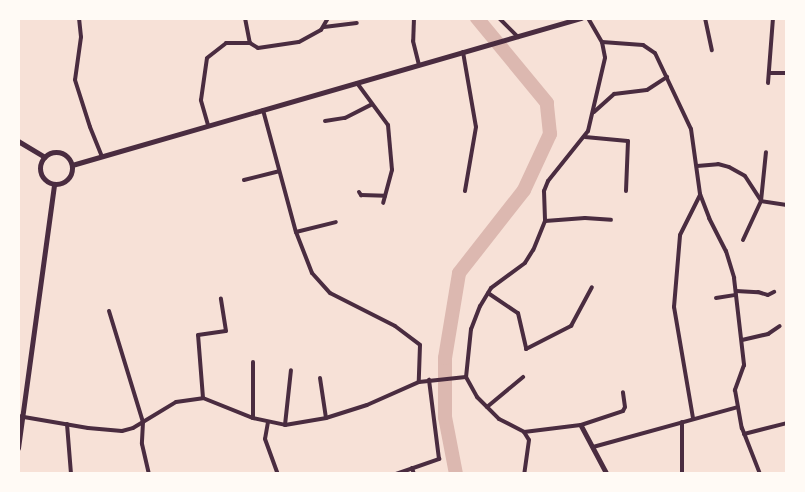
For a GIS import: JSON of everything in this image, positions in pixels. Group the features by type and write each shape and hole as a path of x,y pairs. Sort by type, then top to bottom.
{"main road":[{"path":"72,165 581,18"},
{"path":"18,141 45,157"},
{"path":"58,152 67,156 72,165 68,179 54,184 42,175 40,166 45,157 58,152"},
{"path":"18,448 20,416 54,184"}],"street":[{"path":"79,18 81,37 75,80 102,156"},
{"path":"245,18 250,43"},
{"path":"323,27 328,18"},
{"path":"414,18 414,41 419,65"},
{"path":"500,18 518,38"},
{"path":"524,474 529,440 524,432 499,419 477,397 466,376 471,329 488,293 525,263 545,221 544,191 548,181 585,136 593,113 605,58 602,42 588,18"},
{"path":"705,18 712,50"},
{"path":"768,83 773,18"},
{"path":"208,125 201,100 207,58 226,44 250,43 258,48 299,42 323,27 357,23"},
{"path":"602,42 649,47 655,53 691,129 700,194 730,264 736,293 744,365 735,383 738,407 744,434 760,474"},
{"path":"463,52 476,128 465,191"},
{"path":"769,73 787,73"},
{"path":"593,113 614,94 647,90 667,78"},
{"path":"357,82 388,125 392,170 383,203"},
{"path":"325,121 345,118 372,104"},
{"path":"263,110 296,232 312,273 330,293 405,331 420,345 419,382"},
{"path":"585,136 628,141 626,190"},
{"path":"743,240 761,201 766,152"},
{"path":"697,166 718,164 729,167 745,176 761,201 787,205"},
{"path":"244,180 279,171"},
{"path":"359,192 385,196"},
{"path":"693,418 674,306 680,235 700,194"},
{"path":"545,221 585,218 611,220"},
{"path":"296,232 336,222"},
{"path":"488,293 518,313 526,349 572,326 592,287"},
{"path":"716,298 736,293 759,292 768,295 774,292"},
{"path":"203,398 198,335 226,331 221,298"},
{"path":"109,311 143,422 142,444 149,474"},
{"path":"742,340 768,334 780,326"},
{"path":"253,362 253,418"},
{"path":"285,425 291,370"},
{"path":"20,416 117,431 133,428 176,402 203,398 253,418 285,425 326,418 367,405 419,382 466,376"},
{"path":"320,378 326,418"},
{"path":"487,407 523,378"},
{"path":"396,474 435,462 440,454 429,380"},
{"path":"524,432 581,425 623,411 625,407 623,392"},
{"path":"593,447 738,407"},
{"path":"268,422 265,439 278,474"},
{"path":"682,422 682,474"},
{"path":"744,434 787,423"},
{"path":"67,424 71,474"},
{"path":"581,425 608,474"},
{"path":"412,468 414,474"}],"waterway":[{"path":"456,474 445,417 445,358 459,273 524,190 550,134 547,103 477,18"}]}
